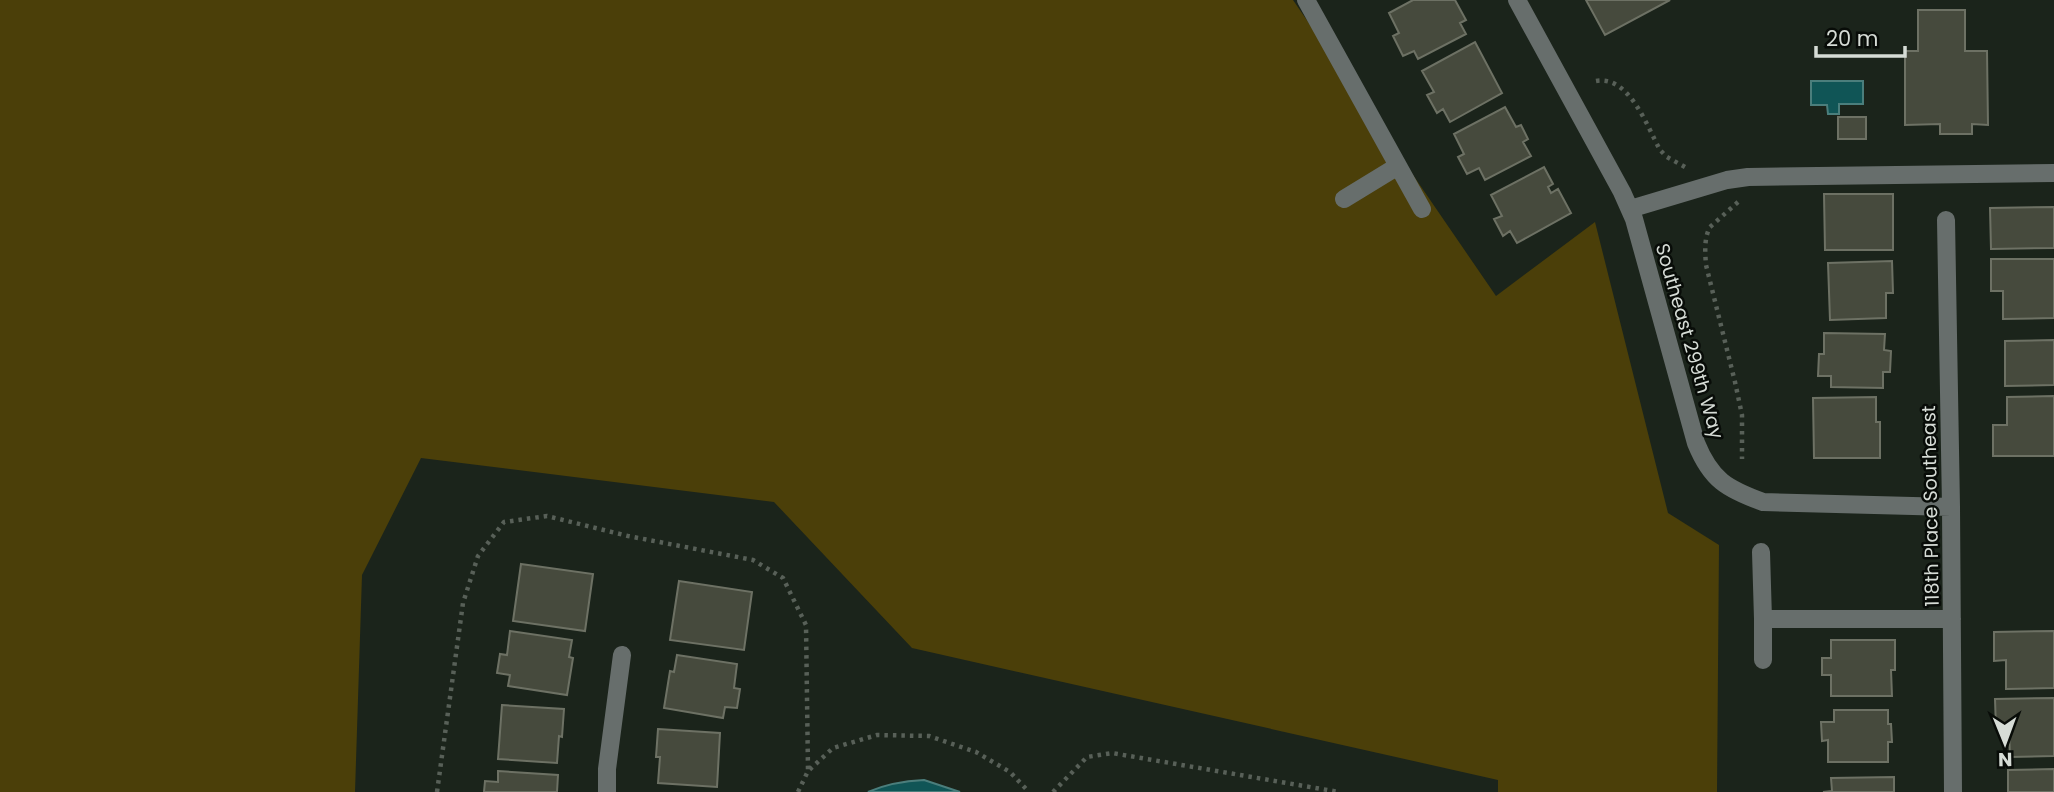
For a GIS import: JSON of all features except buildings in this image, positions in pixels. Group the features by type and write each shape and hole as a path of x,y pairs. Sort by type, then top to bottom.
{"street":[{"path":"1306,0 1422,209"},
{"name":"Southeast 299th Way","path":"1517,0 1630,209 1704,464 1734,492 1763,502 1951,507"},
{"path":"1344,199 1398,166"},
{"path":"1630,209 1735,179 2054,173"},
{"name":"118th Place Southeast","path":"1946,220 1952,792"},
{"path":"1762,552 1763,660"},
{"path":"1763,619 1952,619"},
{"path":"607,792 607,769 622,655"}],"path":[{"path":"1596,80 1612,83 1629,95 1660,150 1667,157 1690,169 1735,179 1742,192 1739,201 1710,227 1705,253 1742,415 1742,459"},
{"path":"437,792 463,603 478,556 504,522 547,516 628,536 753,560 783,578 806,625 808,771 799,792"},
{"path":"808,771 833,748 877,735 929,736 976,752 1010,772 1029,792"},
{"path":"1053,792 1087,757 1112,753 1339,792"}],"shaded area":[{"path":"0,0 1293,0 1496,296 1595,222 1668,513 1719,545 1717,792 1498,792 1498,780 912,648 774,502 421,458 362,575 355,792 0,792"}],"water":[{"path":"1811,81 1863,81 1863,104 1839,104 1839,114 1828,114 1827,105 1811,105"},
{"path":"924,780 960,792 868,792 895,783"}]}
